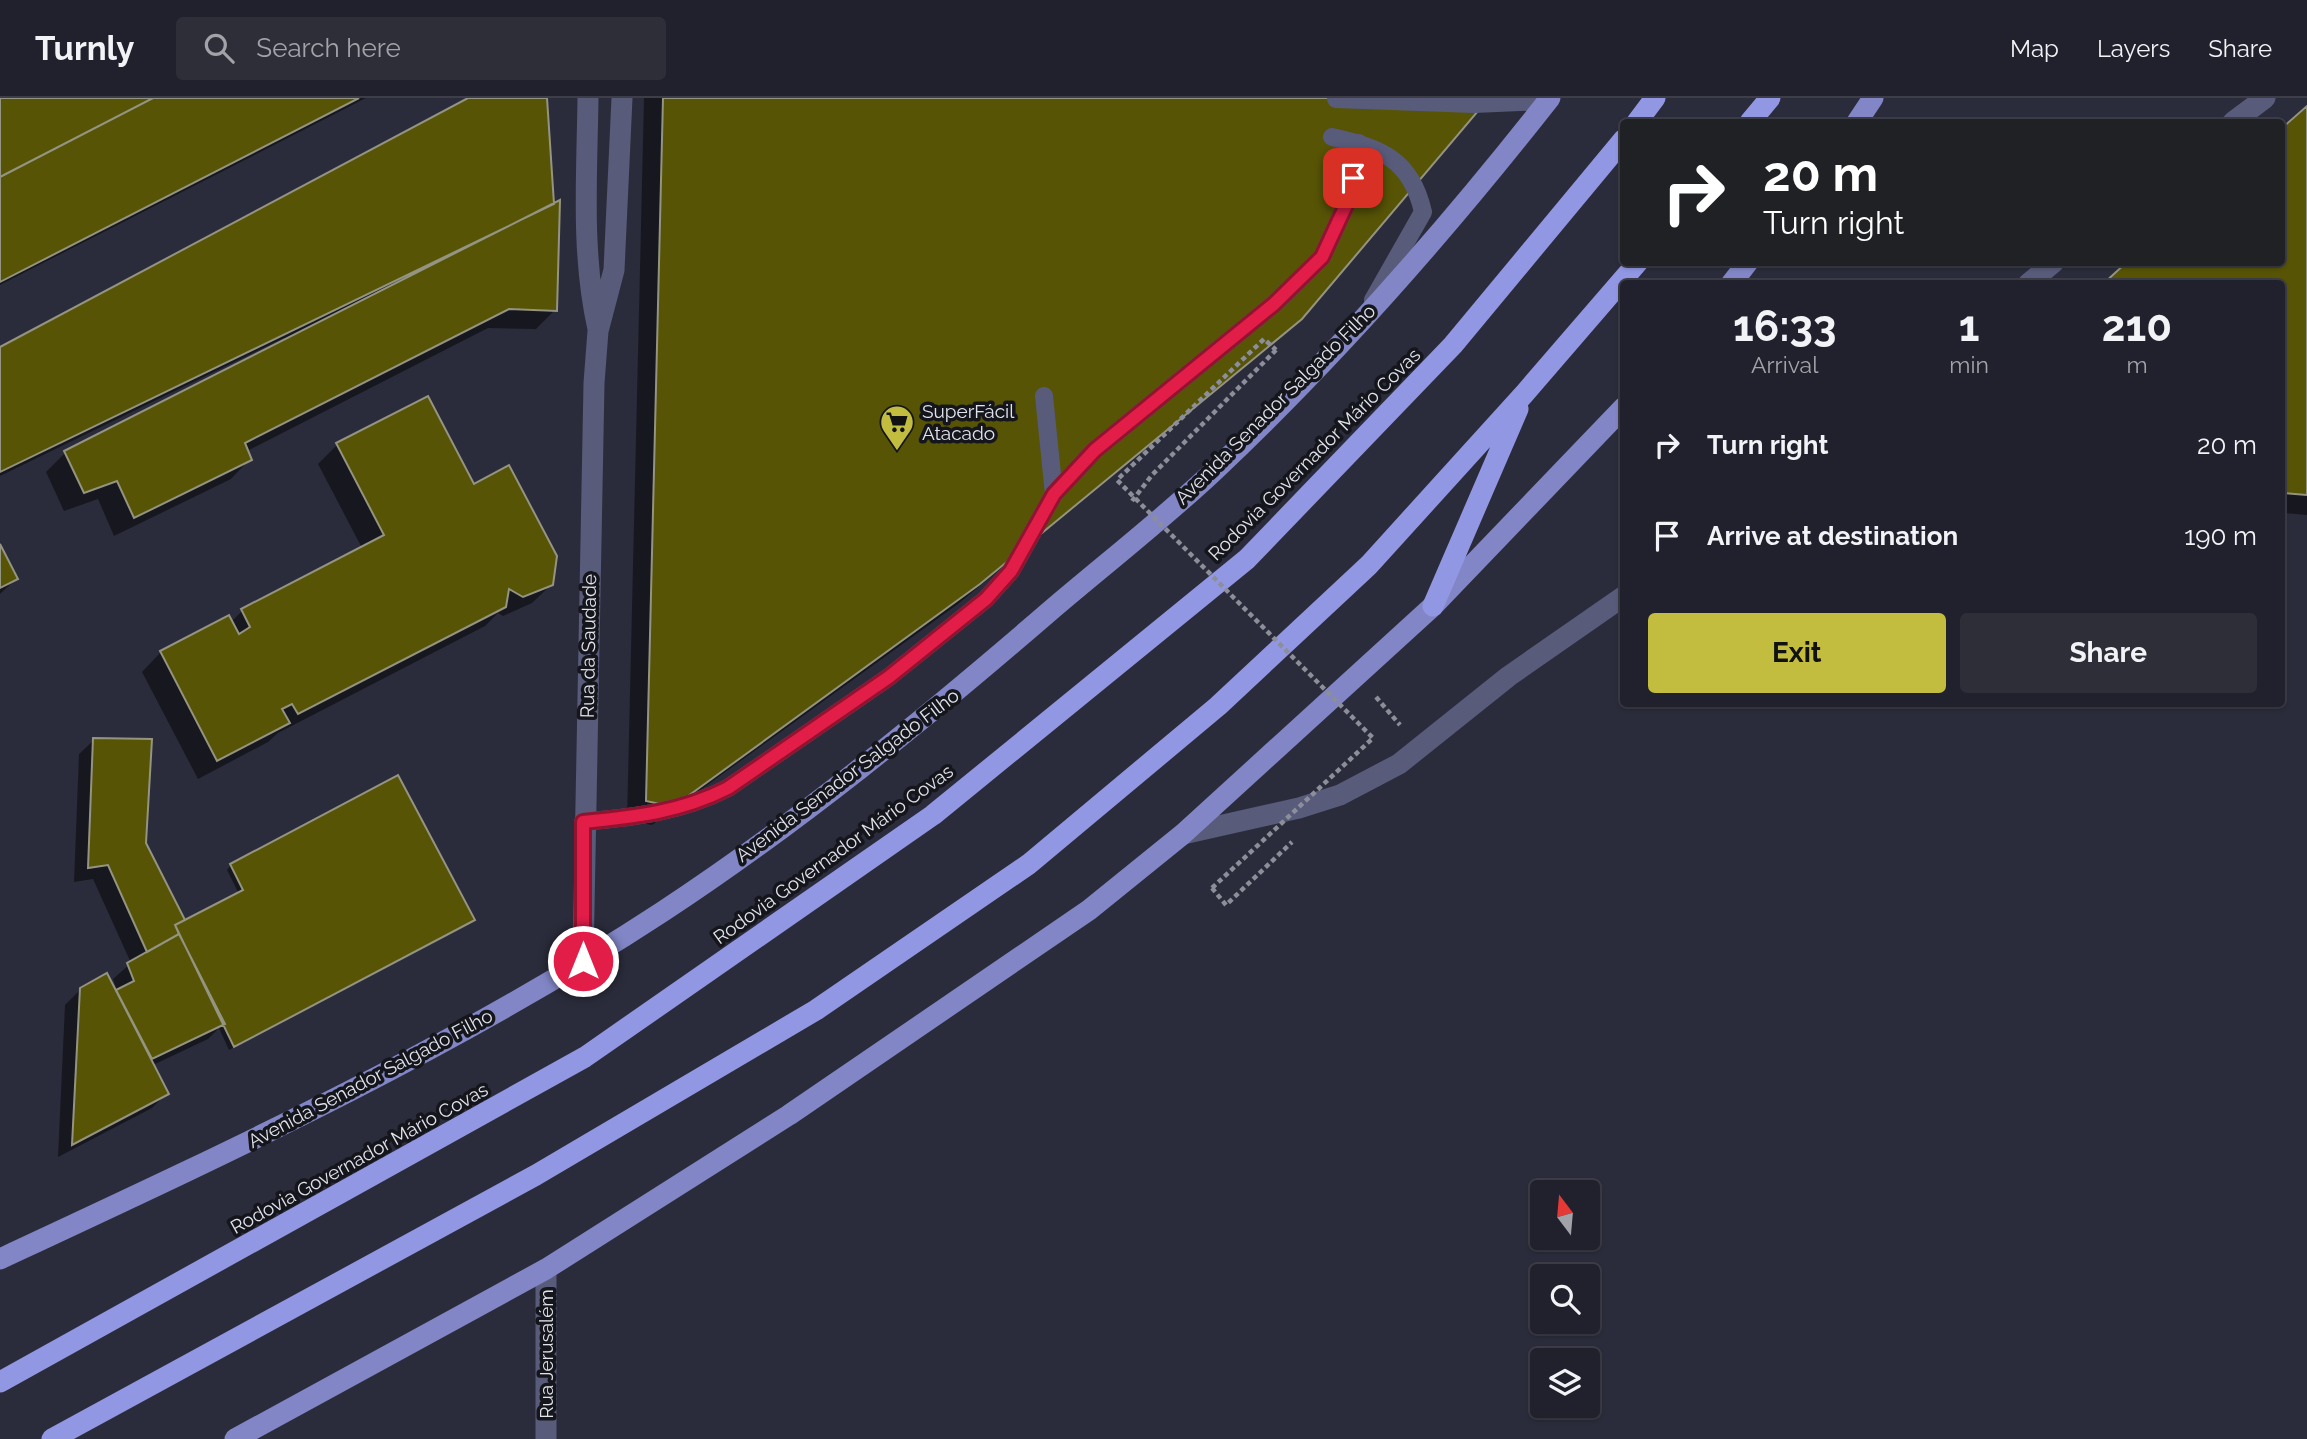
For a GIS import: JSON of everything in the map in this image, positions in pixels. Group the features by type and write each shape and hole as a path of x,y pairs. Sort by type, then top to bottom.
{"highway":[{"path":"1639,119 1655,98"},
{"path":"1752,119 1769,98"},
{"name":"Rodovia Governador Mário Covas","path":"0,1382 585,1057 933,815 1247,559 1453,345 1620,144"},
{"path":"1622,280 1635,266"},
{"path":"52,1439 536,1175 816,1010 1029,864 1218,706 1368,565 1525,393 1620,283"},
{"path":"1433,607 1525,393"}],"main road":[{"path":"1859,119 1873,98"},
{"name":"Avenida Senador Salgado Filho","path":"0,1259 189,1171 416,1058 583,961 662,912 732,863 933,713 1214,471 1361,321 1485,180 1549,100"},
{"path":"1734,280 1745,266"},
{"path":"235,1439 546,1269 789,1115 1089,909 1183,834 1433,607 1620,411"}],"street":[{"name":"Rua da Saudade","path":"588,98 585,245 590,295 598,331"},
{"name":"Rua da Saudade","path":"583,961 583,822 598,331 614,270 622,98"},
{"path":"2237,119 2265,98"},
{"path":"2033,280 2049,266"},
{"path":"1183,834 1298,808 1340,795 1399,764 1509,676 1620,599"},
{"name":"Rua Jerusalém","path":"546,1269 546,1439"}],"lane":[{"path":"1336,99 1474,104 1549,100"},
{"path":"1332,137 1359,143 1390,157 1413,178 1423,212 1361,321"},
{"path":"583,822 656,815 705,800 728,788 889,677 986,599 1027,545 1035,524 1054,494 1095,450 1274,304 1322,257 1347,203 1359,143"},
{"path":"1044,396 1054,494"}],"path":[{"path":"1128,507 1152,475 1276,350 1264,339 1117,480 1373,738 1212,888"}],"building":[{"path":"0,98 153,98 0,177"},
{"path":"153,98 359,98 0,282 0,177"},
{"path":"468,98 547,98 554,204 0,472 0,347"},
{"name":"SuperFácil Atacado","path":"663,98 1489,98 1302,319 980,584 673,807 646,801"},
{"path":"2307,106 2307,495 2285,493 2285,280 2107,280 2123,266 2285,266 2285,125"},
{"path":"560,200 557,311 509,309 245,443 252,460 134,518 117,481 84,493 64,451"},
{"path":"428,396 474,484 509,465 557,556 553,585 523,597 509,589 506,607 298,714 292,704 282,709 290,723 217,761 160,651 229,615 239,634 250,627 241,609 384,535 336,443"},
{"path":"0,544 18,579 0,588"},
{"path":"93,738 152,739 146,843 185,920 175,925 179,934 147,952 108,865 88,868"},
{"path":"398,775 475,920 234,1047 175,925 243,890 230,864"},
{"path":"179,934 225,1024 152,1059 116,990 134,981 127,963"},
{"path":"107,973 169,1094 72,1145 80,988"}],"place":[{"name":"SuperFácil Atacado","path":"897,452"}],"route":[{"path":"583,961 583,822 656,815 705,800 728,788 889,677 986,599 1011,571 1054,494 1095,450 1274,304 1322,257 1347,203 1353,178"}]}
